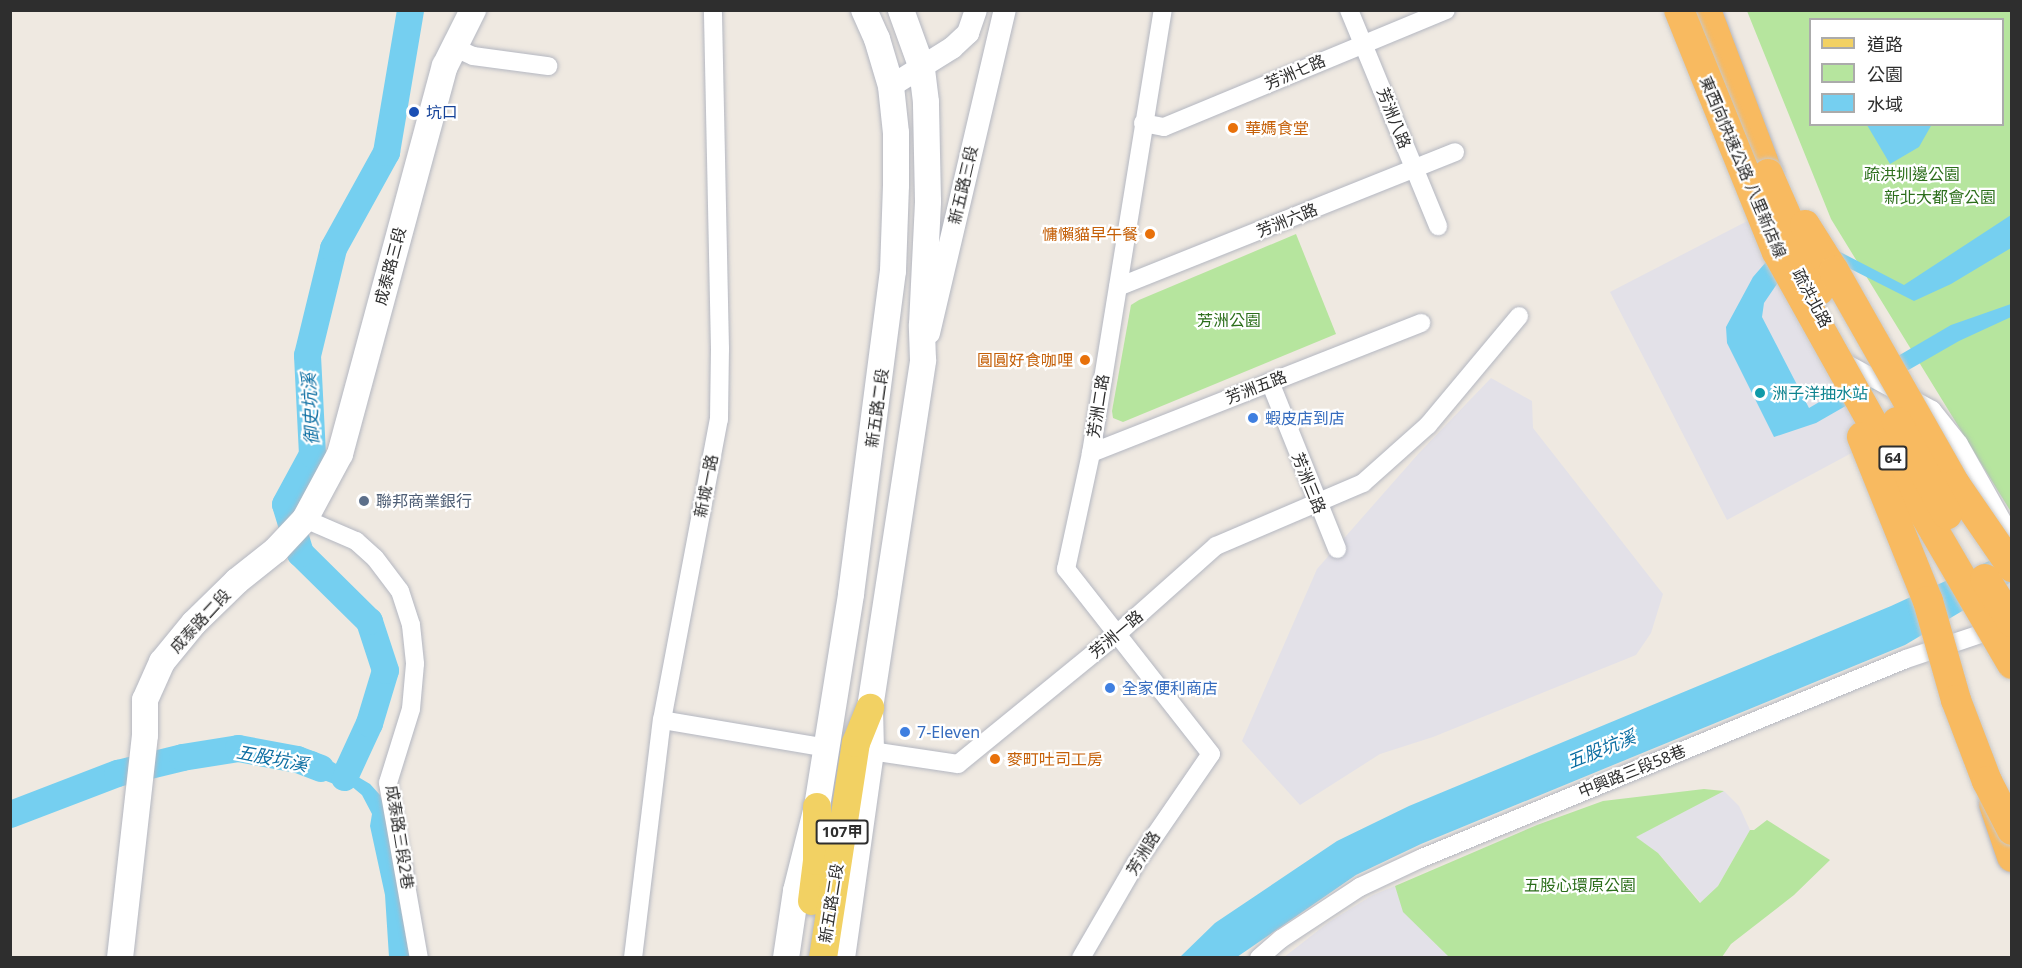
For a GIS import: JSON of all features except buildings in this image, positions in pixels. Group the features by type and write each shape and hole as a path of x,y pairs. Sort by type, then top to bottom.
{"highway":[{"name":"東西向快速公路 八里新店線","path":"1679,10 1777,252 1905,481 2012,664"},
{"name":"東西向快速公路 八里新店線","path":"1706,10 1768,174 1813,279 1892,413 1966,549 2012,622"},
{"path":"1768,174 1834,271 1955,484 2012,567"},
{"path":"1777,252 1852,411 1899,526 1928,601 1956,700 1987,781 2012,857"},
{"path":"1987,781 2012,830"}],"main road":[{"name":"成泰路三段","path":"276,550 304,520 340,454 413,179 453,47 473,10"},
{"name":"新五路二段","path":"786,957 796,891 818,807 853,582 893,271 896,133 891,86 877,39 864,10"},
{"name":"新五路二段","path":"842,957 871,752 870,708 923,360 922,325 928,168 922,68 901,10"},
{"name":"成泰路二段","path":"120,957 138,780 144,744 145,700 162,662 194,623 237,581 276,550"},
{"name":"新五路二段","path":"823,957 856,743 870,708"},
{"name":"新五路二段","path":"804,957 817,861 818,807"}],"street":[{"name":"新城一路","path":"633,957 662,720 719,419 720,349 713,10"},
{"path":"891,86 952,48 968,33 976,10"},
{"name":"新五路三段","path":"923,360 1005,10"},
{"name":"芳洲二路","path":"1163,10 1091,453 1066,569 1211,754"},
{"name":"芳洲八路","path":"1349,10 1438,226"},
{"name":"芳洲七路","path":"1143,123 1164,127 1446,10"},
{"name":"疏洪北路","path":"1679,10 1758,195 1847,364 1911,471 1962,565 1916,585"},
{"path":"453,47 473,56 548,66"},
{"name":"芳洲六路","path":"1118,287 1455,152"},
{"name":"芳洲一路","path":"871,752 958,764 1116,634 1216,546 1363,483 1428,425 1519,316"},
{"name":"芳洲五路","path":"1091,453 1421,323"},
{"path":"1847,364 1932,410 1959,444 2012,538"},
{"name":"芳洲三路","path":"1270,382 1337,549"},
{"path":"1878,419 1914,399"},
{"path":"1911,471 1959,444"},
{"name":"成泰路三段2巷","path":"304,520 356,541 375,558 400,591 411,625 415,664 411,709 388,783 419,957"},
{"name":"中興路三段58巷","path":"1259,957 1281,939 1360,887 1422,858 1631,771 1906,659 1997,627 2012,650"},
{"path":"662,720 827,748"},
{"name":"芳洲路","path":"1081,957 1136,863 1211,754"}],"shaded area":[{"name":"洲子洋抽水站","path":"1757,216 1874,441 1727,520 1610,292"},
{"path":"1491,378 1532,401 1533,428 1663,594 1651,633 1636,655 1433,737 1380,754 1300,805 1242,741 1317,569 1419,453"},
{"path":"1724,791 1739,806 1750,830 1718,886 1701,903 1658,853 1635,837"},
{"path":"1395,886 1404,912 1449,957 1283,958 1329,922 1373,895"}],"green space":[{"name":"新北大都會公園","path":"1747,11 2011,11 2011,512 1831,219"},
{"name":"芳洲公園","path":"1296,234 1336,334 1123,422 1113,418 1112,411 1131,305"},
{"name":"五股心環原公園","path":"1704,789 1724,791 1636,837 1658,853 1700,903 1718,886 1750,830 1754,830 1767,820 1830,860 1794,895 1731,944 1722,957 1449,957 1403,912 1395,886 1537,825 1603,801"}],"water":[{"path":"1868,126 1931,126 1919,147 1890,164"},
{"path":"2011,215 2011,248 1951,284 1914,301 1819,253 1790,265 1764,303 1762,317 1809,408 1951,325 2011,304 2011,317 1959,341 1816,423 1774,437 1727,343 1726,327 1753,277 1766,262 1817,240 1904,285"},
{"path":"2011,551 2011,582 1905,645 1421,844 1356,875 1237,957 1179,958 1215,923 1337,841 1409,806 1891,606"},
{"path":"289,745 316,752 370,784 380,795 389,821 410,957 389,957 385,895 370,826 372,814 362,795 350,785 334,784 282,764"}],"waterway":[{"name":"御史坑溪","path":"344,777 369,723 385,670 369,621 300,553 285,504 312,454 307,355 333,248 386,152 410,10"},
{"name":"五股坑溪","path":"10,814 117,773 182,757 238,748 297,759 320,768"}],"place":[{"name":"坑口","path":"414,112"},
{"name":"華媽食堂","path":"1233,128"},
{"name":"慵懶貓早午餐","path":"1150,234"},
{"name":"圓圓好食咖哩","path":"1085,360"},
{"name":"洲子洋抽水站","path":"1760,393"},
{"name":"蝦皮店到店","path":"1253,418"},
{"name":"聯邦商業銀行","path":"364,501"},
{"name":"全家便利商店","path":"1110,688"},
{"name":"7-Eleven","path":"905,732"},
{"name":"麥町吐司工房","path":"995,759"}],"park label":[{"name":"疏洪圳邊公園","path":"1912,174"}]}
